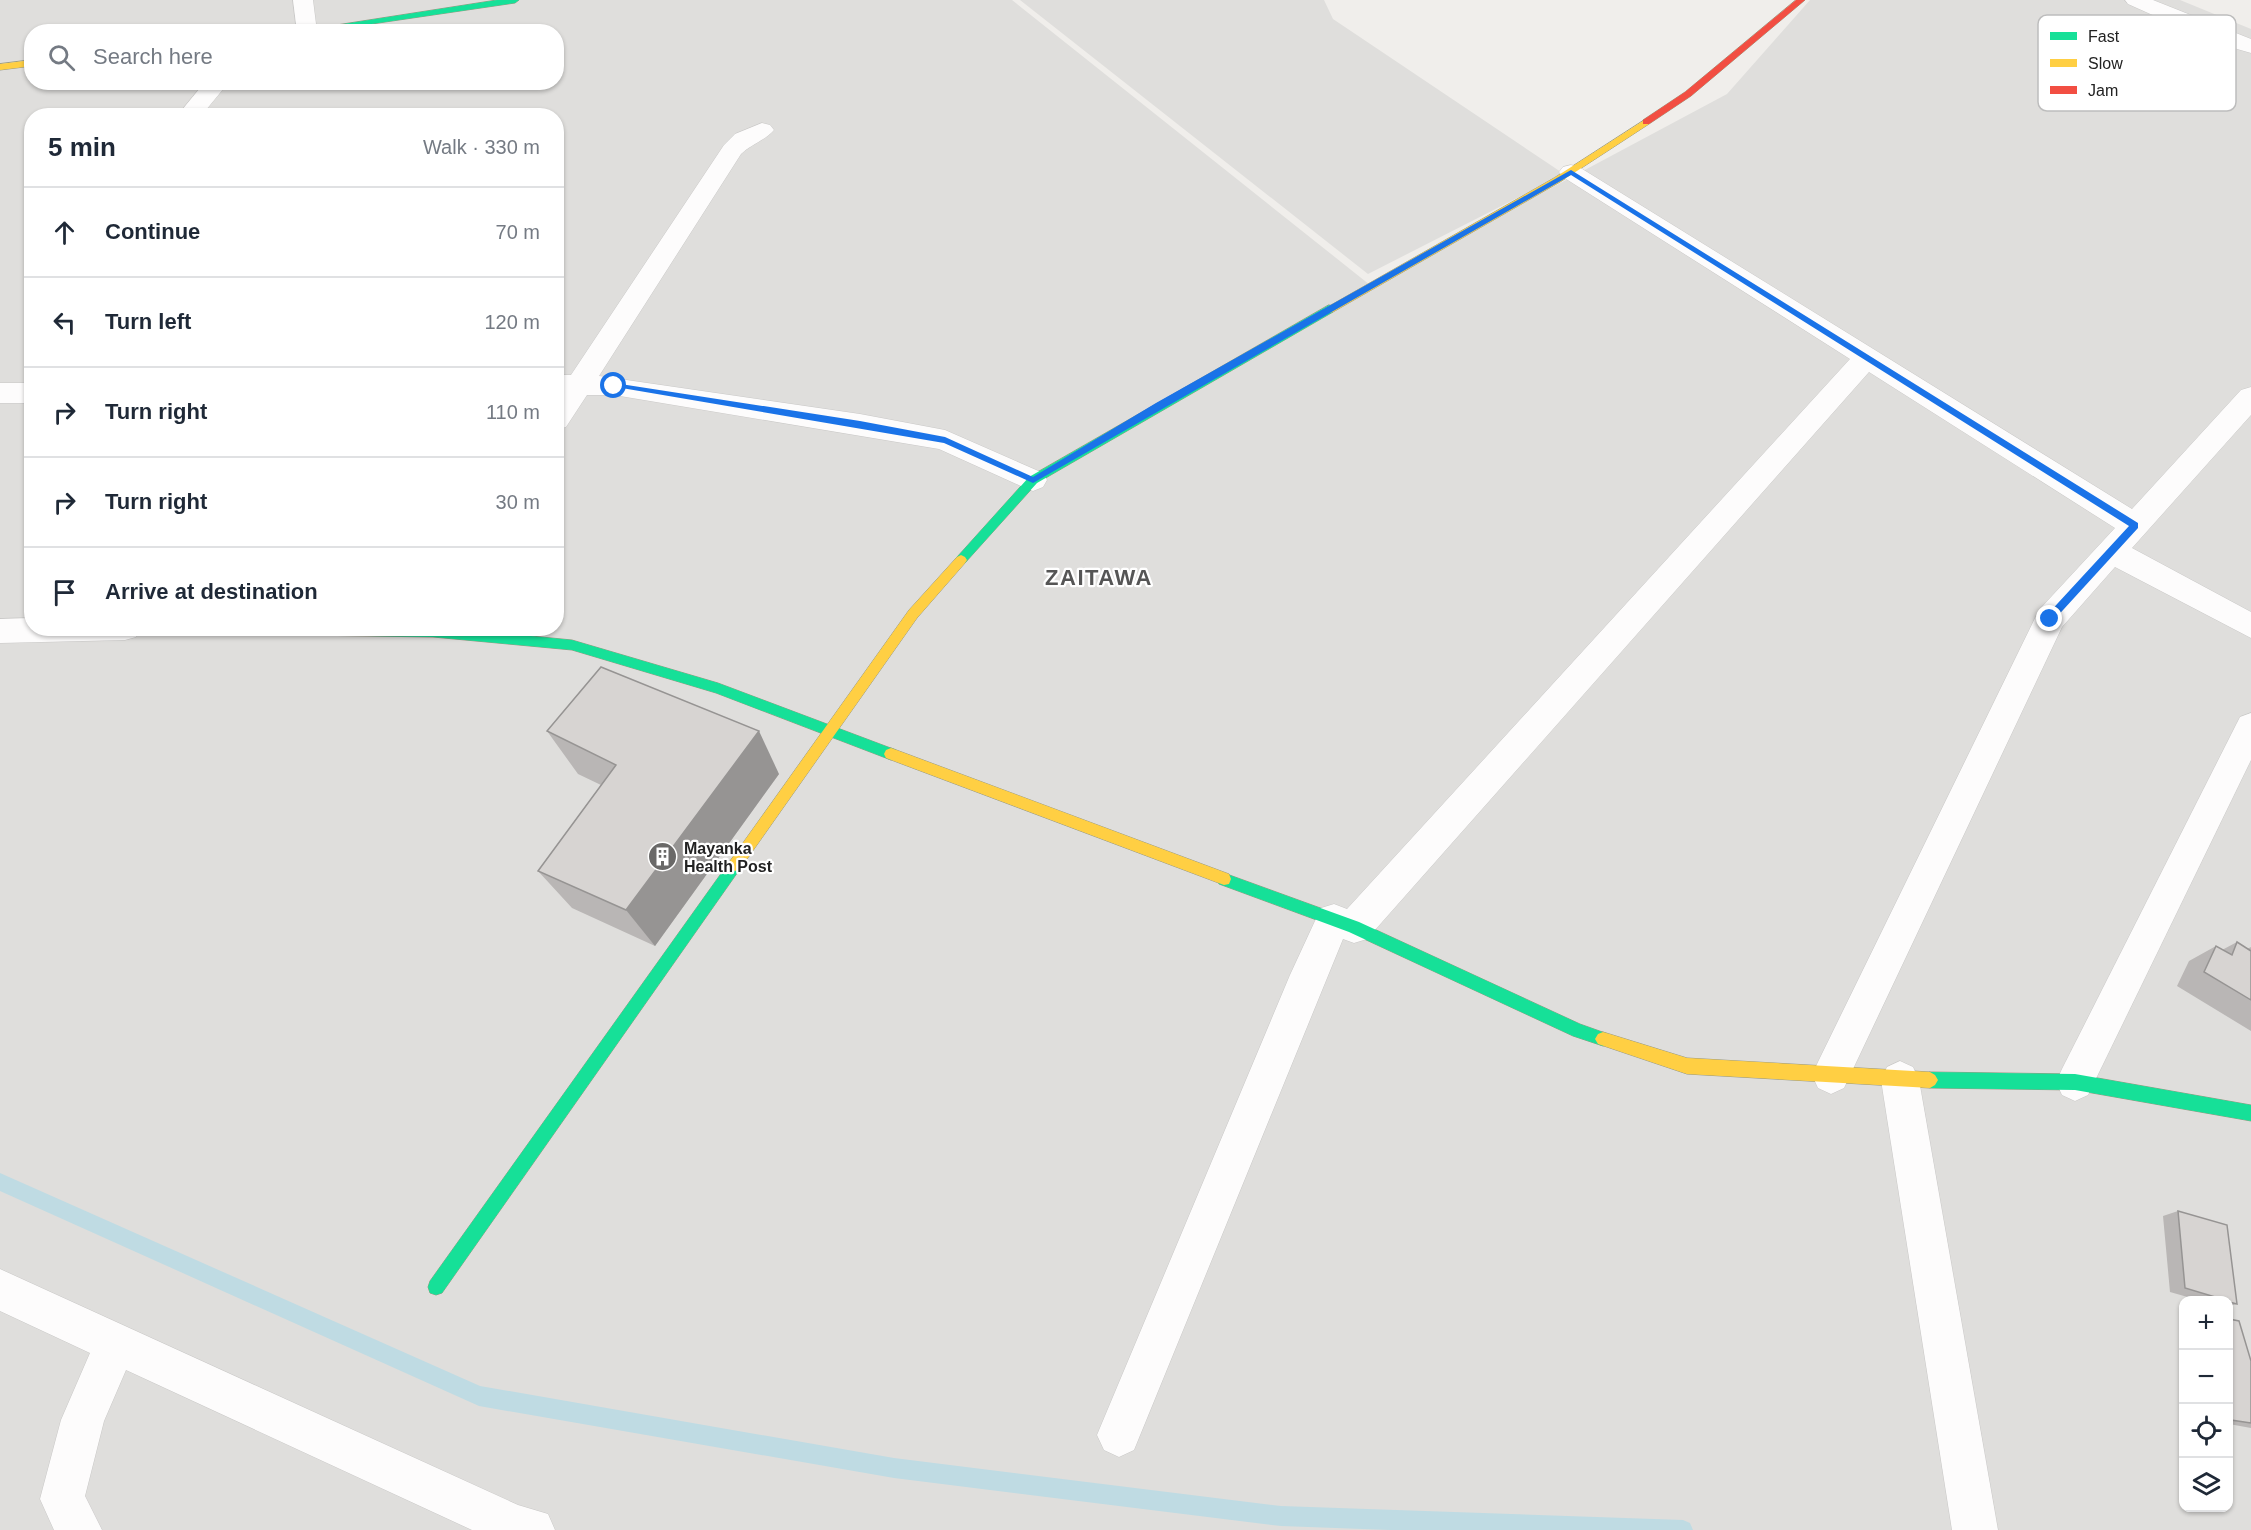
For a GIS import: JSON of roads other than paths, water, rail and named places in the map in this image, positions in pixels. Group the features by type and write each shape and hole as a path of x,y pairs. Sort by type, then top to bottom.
{"street":[{"path":"303,0 305,4 303,24"},
{"path":"350,24 515,0"},
{"path":"2135,0 2170,15"},
{"path":"436,1287 913,614 1033,480 1159,405 1571,172 1688,94 1792,2"},
{"path":"2236,42 2251,46"},
{"path":"0,67 24,64"},
{"path":"195,108 211,90"},
{"path":"567,384 732,150 743,139 762,130"},
{"path":"1571,172 2134,525"},
{"path":"1119,1436 1304,986 1344,924 1867,357"},
{"path":"567,384 614,386 860,424 945,440 1033,480"},
{"path":"0,393 24,393"},
{"path":"1831,1075 2050,619 2251,397"},
{"path":"2111,551 2251,626"},
{"path":"0,631 24,630"},
{"path":"489,636 572,645 718,688 1344,924 1578,1031 1687,1066 1900,1080 2075,1082 2251,1113"},
{"path":"2075,1082 2251,727"},
{"path":"1900,1080 1972,1516"},
{"path":"0,1290 516,1527 532,1530"},
{"path":"79,1530 62,1500 83,1420 116,1343"}],"waterway":[{"path":"0,1182 479,1396 894,1468 1281,1516 1683,1530"}],"place":[{"name":"Mayanka Health Post","path":"663,857"}],"district":[{"name":"ZAITAWA","path":"1099,577"}]}
